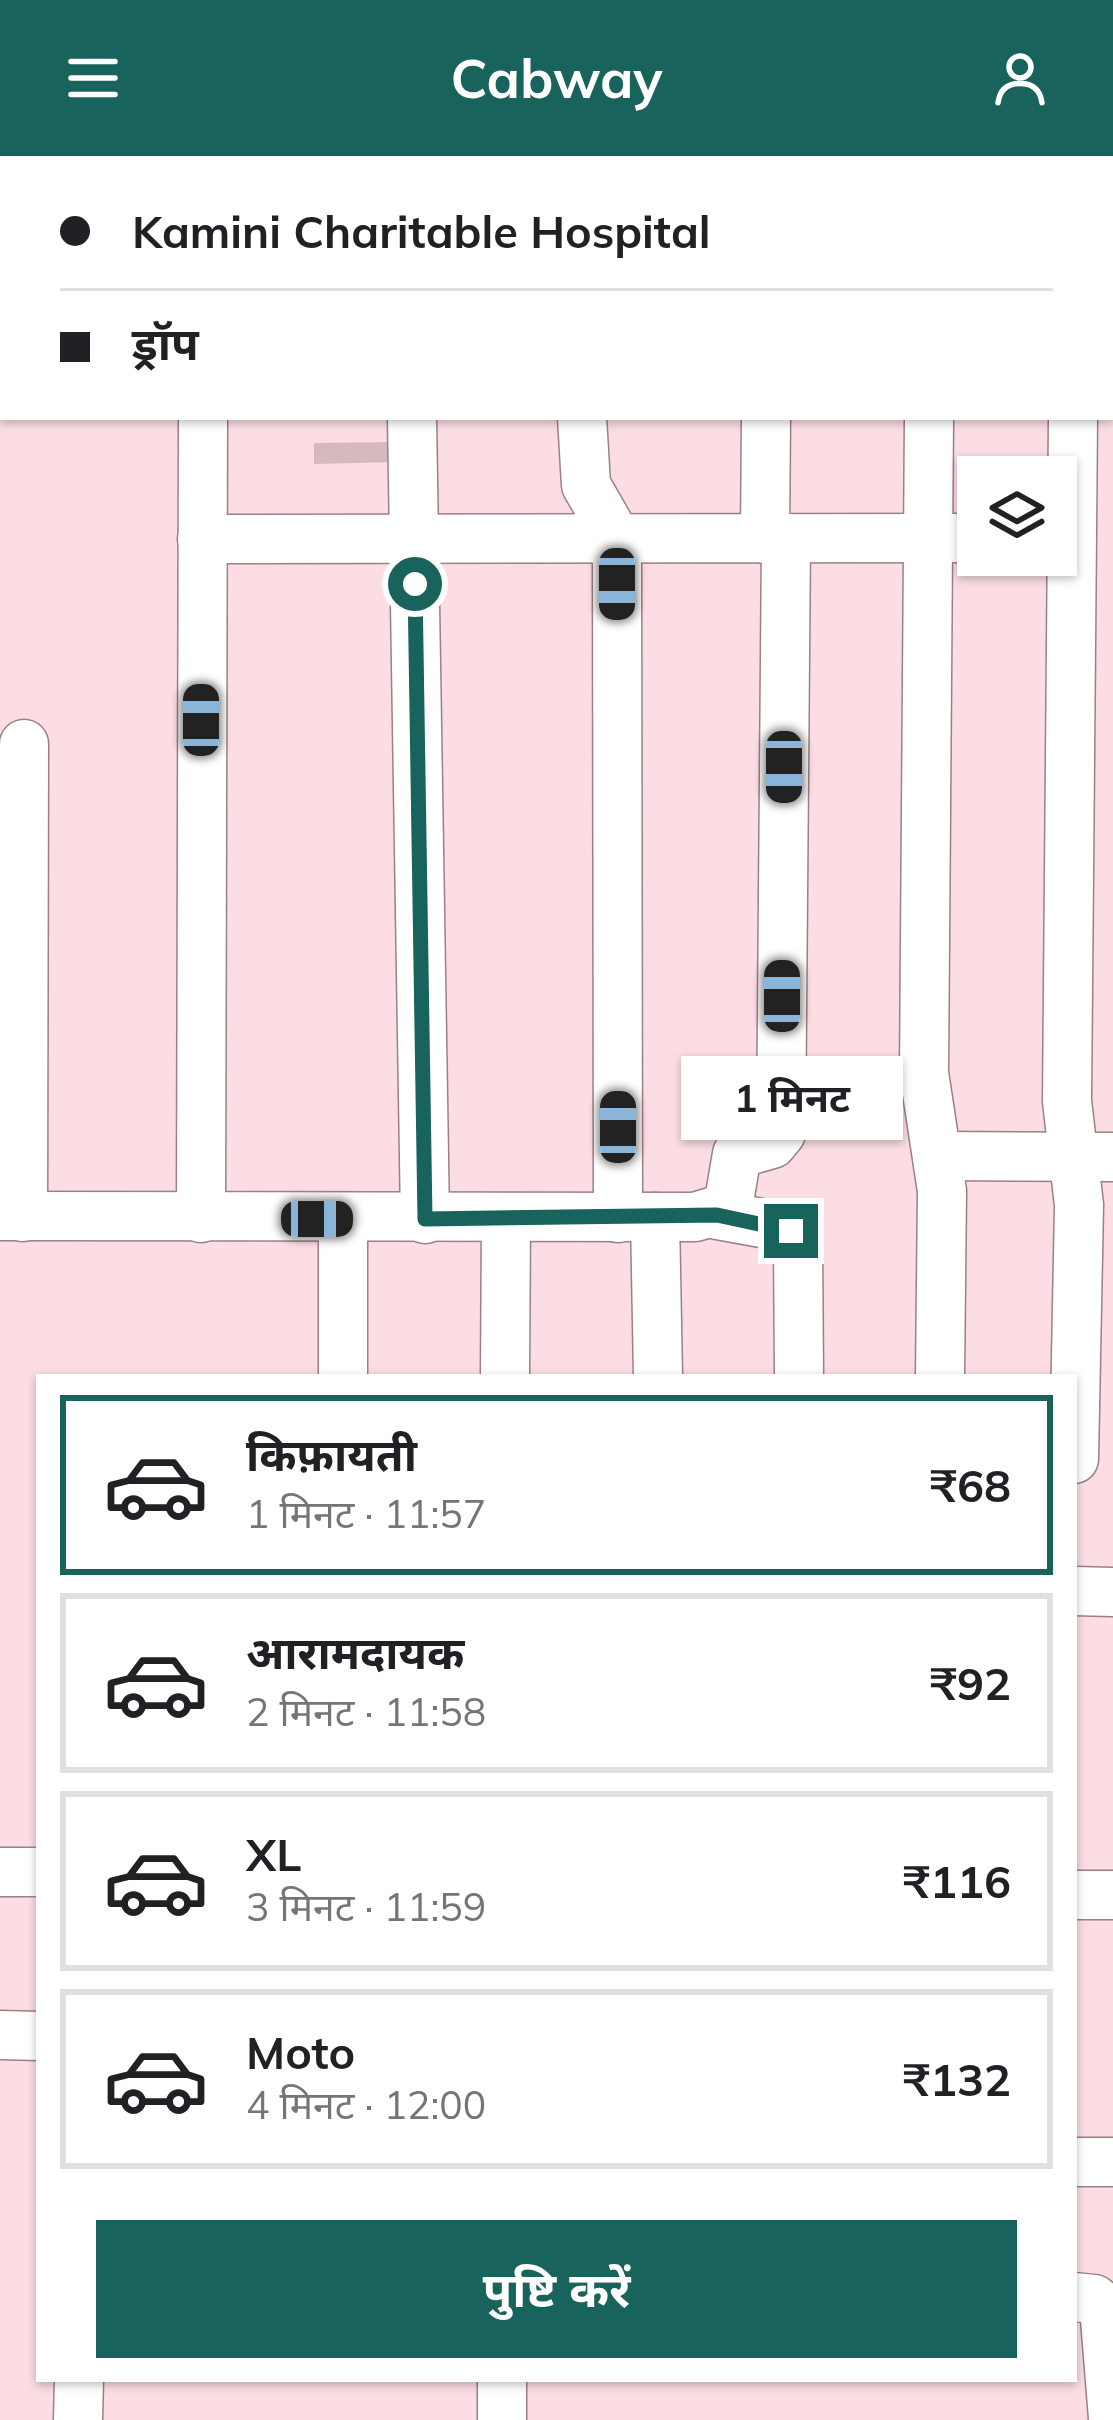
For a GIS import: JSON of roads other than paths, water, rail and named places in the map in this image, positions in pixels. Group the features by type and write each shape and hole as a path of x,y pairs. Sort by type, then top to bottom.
{"street":[{"path":"201,1218 202,420"},
{"path":"412,420 425,1219"},
{"path":"582,420 586,485 617,539 637,1218 658,1374"},
{"path":"717,1215 728,1208 737,1154 772,1144 781,1133 776,538 766,420"},
{"path":"928,420 924,1073 939,1156 940,1374"},
{"path":"1070,456 1073,420"},
{"path":"202,539 957,538"},
{"path":"1064,576 1067,1101 1093,1156 1079,1205 1076,1374"},
{"path":"24,744 12,1217 717,1215 778,1226 791,1231 799,1242 799,1374"},
{"path":"939,1156 1093,1156"},
{"path":"505,1374 506,1218"},
{"path":"343,1374 344,1219"},
{"path":"1077,1591 1113,1592"},
{"path":"0,1872 36,1872"},
{"path":"1077,1894 1113,1895"},
{"path":"0,2035 36,2036"},
{"path":"1077,2162 1113,2162"},
{"path":"1077,2297 1094,2299 1103,2307 1113,2418"},
{"path":"78,2420 79,2382"},
{"path":"502,2382 502,2420"}]}
